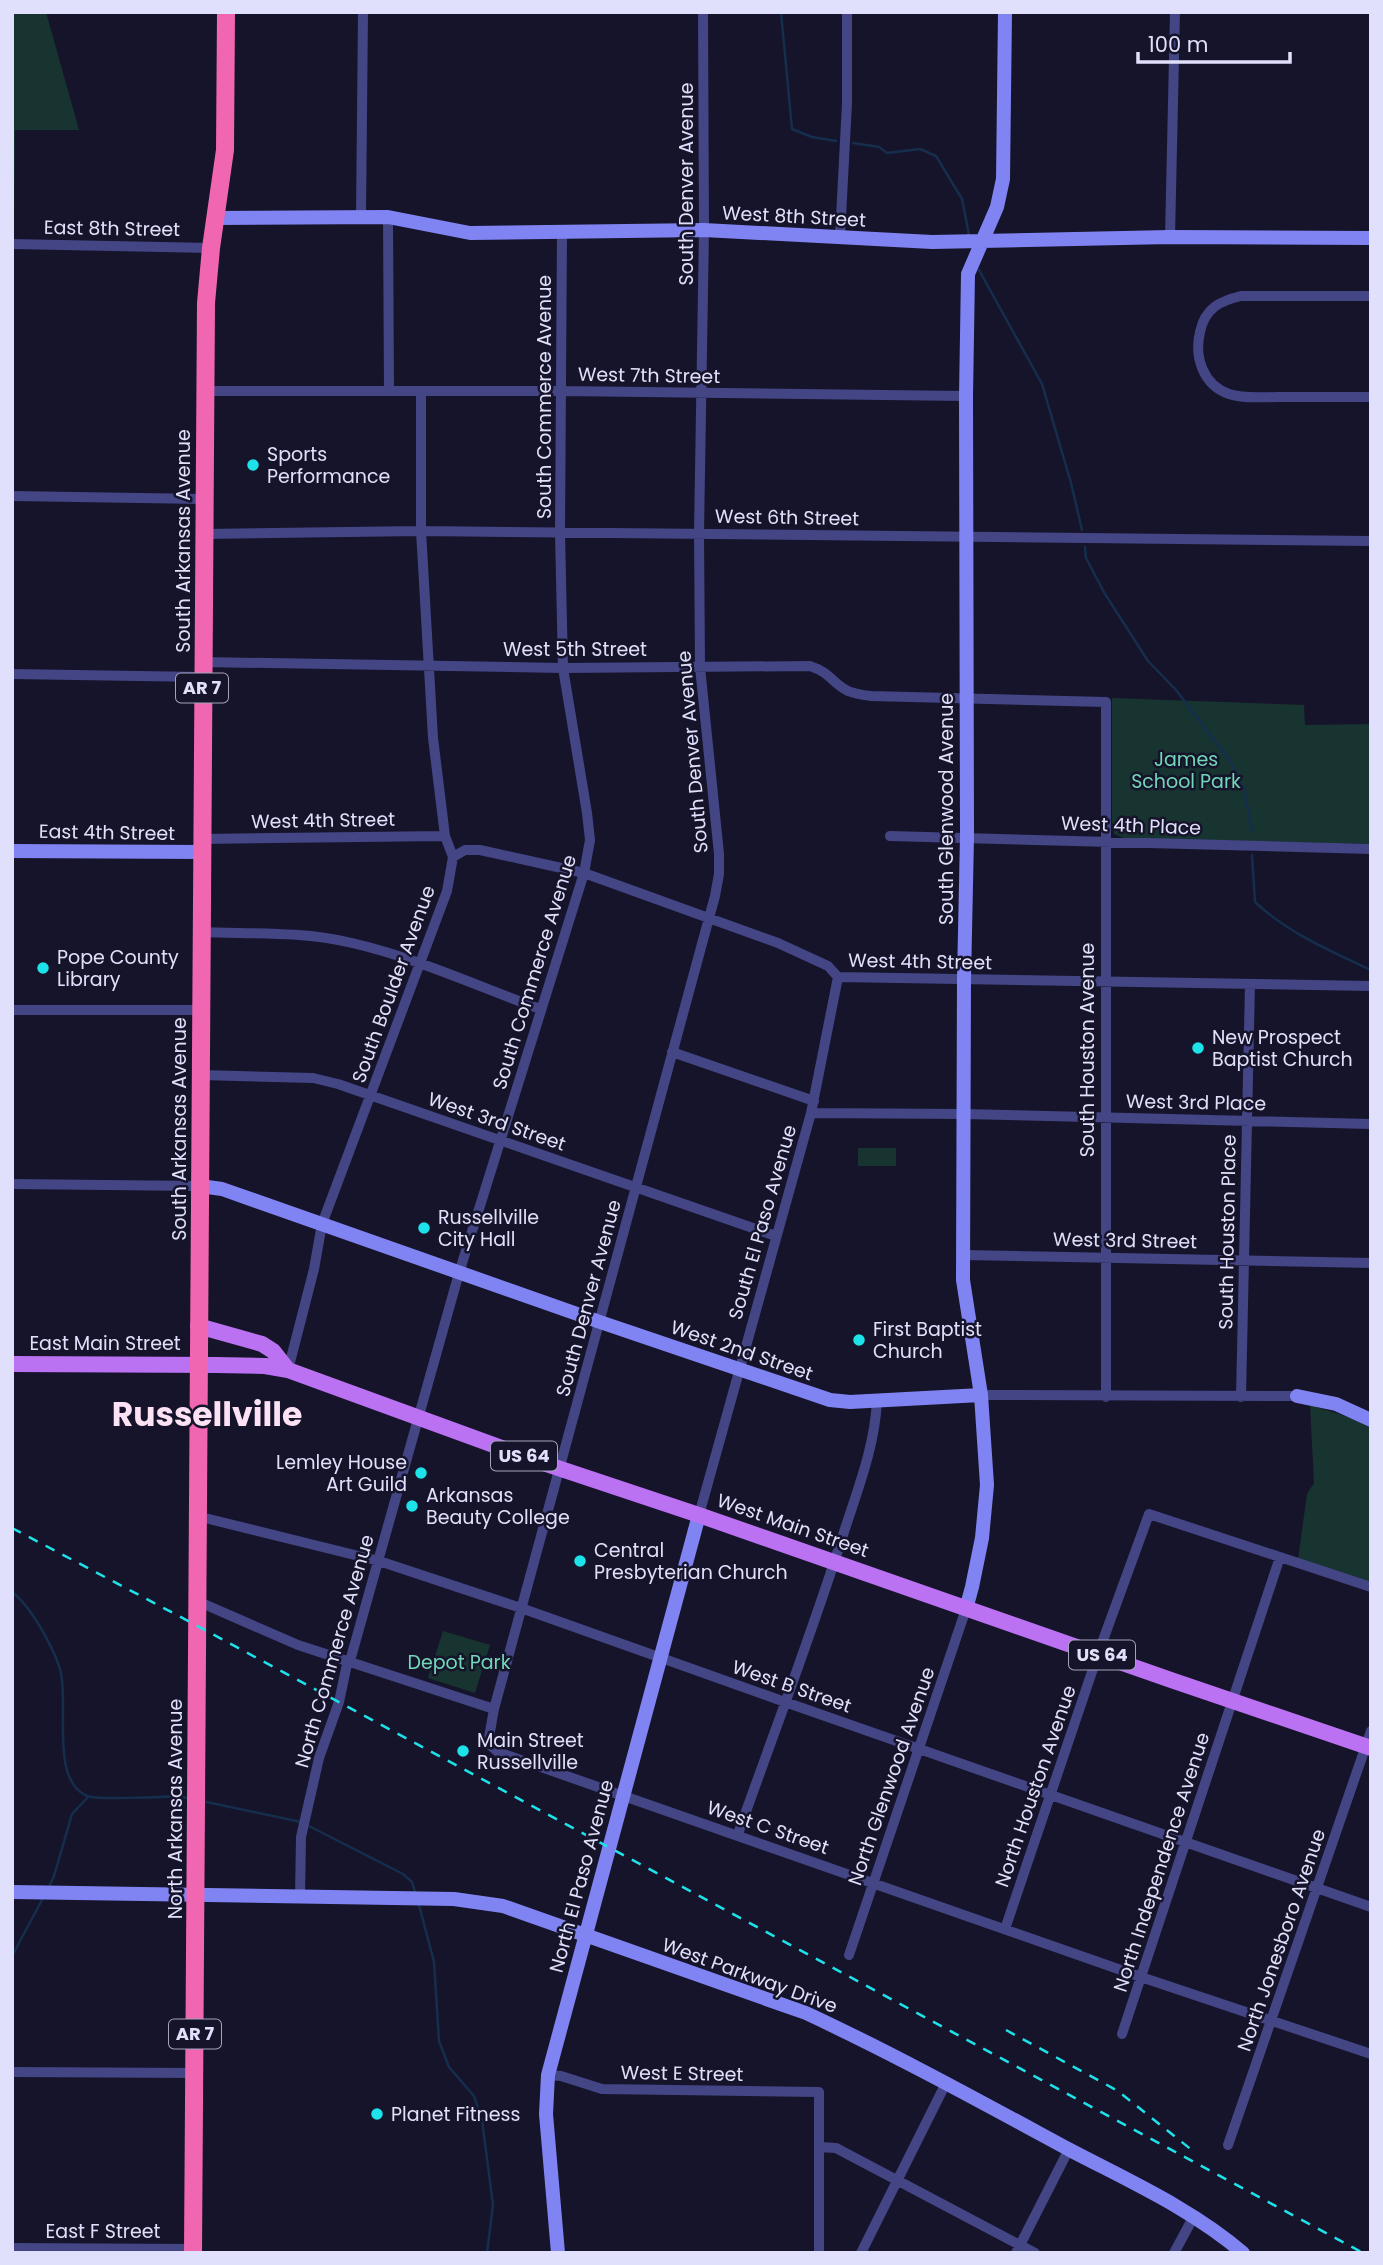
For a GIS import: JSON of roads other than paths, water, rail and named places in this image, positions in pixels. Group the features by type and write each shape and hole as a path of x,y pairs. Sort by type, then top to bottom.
{"highway":[{"name":"South Arkansas Avenue","path":"198,1365 206,303 225,150 226,12"},
{"name":"North Arkansas Avenue","path":"193,2251 198,1365"}],"main road":[{"path":"198,1326 262,1344 273,1351 288,1370"},
{"name":"East Main Street","path":"12,1364 198,1365"},
{"name":"West Main Street","path":"198,1365 265,1366 288,1370 561,1469 699,1514 1233,1702 1369,1741"}],"street":[{"path":"361,216 363,12"},
{"name":"South Denver Avenue","path":"494,1709 561,1469 719,874 700,667 703,12"},
{"path":"840,236 847,103 847,12"},
{"name":"South Glenwood Avenue","path":"966,1609 982,1538 987,1485 981,1395 963,1280 968,274 997,207 1003,179 1005,12"},
{"path":"1170,237 1175,12"},
{"name":"West 8th Street","path":"216,218 361,216 388,217 470,233 704,230 932,242 1170,237 1371,238"},
{"path":"388,217 389,391"},
{"name":"South Commerce Avenue","path":"420,1417 459,1273 584,873 590,841 563,667 560,533 562,232"},
{"name":"East 8th Street","path":"12,244 211,248"},
{"path":"1371,296 1241,296 1227,299 1217,303 1205,315 1198,348 1200,366 1207,379 1230,394 1257,397 1371,397"},
{"name":"West 7th Street","path":"205,391 561,391 966,396"},
{"path":"421,391 421,531 433,738 445,836 453,857"},
{"path":"12,496 204,499"},
{"name":"West 6th Street","path":"203,534 421,531 1371,541"},
{"name":"West 5th Street","path":"12,674 430,666 810,666 824,671 850,692 871,696 1106,702"},
{"name":"South Houston Avenue","path":"1106,702 1106,1397"},
{"name":"West 4th Street","path":"201,846 445,836"},
{"name":"West 4th Place","path":"890,836 1371,849"},
{"name":"East 4th Street","path":"12,850 201,846"},
{"name":"West 4th Street","path":"453,857 465,850 480,850 584,873 778,943 828,966 838,977 1371,986"},
{"name":"South Boulder Avenue","path":"288,1370 314,1269 322,1224 447,891 453,857"},
{"path":"201,932 301,935 350,942 419,964 540,1009"},
{"name":"South El Paso Avenue","path":"699,1514 811,1113 838,977"},
{"name":"South Houston Place","path":"1241,1396 1250,984"},
{"path":"12,1010 201,1010"},
{"path":"672,1052 814,1101"},
{"name":"West 3rd Street","path":"200,1075 313,1078 370,1094 776,1237"},
{"name":"West 3rd Place","path":"811,1113 1371,1124"},
{"path":"12,1184 200,1186"},
{"name":"West 2nd Street","path":"200,1186 222,1189 830,1400 849,1402 981,1395 1297,1396"},
{"name":"West 3rd Street","path":"963,1255 1371,1263"},
{"path":"1297,1396 1336,1405 1371,1420"},
{"path":"737,1834 834,1562 867,1460 877,1401"},
{"name":"North Commerce Avenue","path":"300,1897 301,1837 319,1758 339,1702 346,1664 350,1661 420,1417"},
{"name":"North El Paso Avenue","path":"558,2253 546,2114 548,2075 699,1514"},
{"path":"1098,1654 1149,1514 1371,1587"},
{"name":"West B Street","path":"197,1516 379,1561 521,1608 1371,1907"},
{"name":"North Independence Avenue","path":"1122,2034 1280,1557"},
{"path":"197,1601 298,1645 494,1709"},
{"name":"North Glenwood Avenue","path":"849,1955 966,1609"},
{"name":"North Houston Avenue","path":"1005,1929 1098,1654"},
{"name":"West C Street","path":"494,1709 488,1743 498,1752 1371,2054"},
{"name":"North Jonesboro Avenue","path":"1228,2145 1369,1741"},
{"name":"West Parkway Drive","path":"12,1892 427,1898 478,1901 532,1914 806,2013 946,2083 1194,2216 1243,2253"},
{"path":"12,2072 195,2073"},
{"name":"West E Street","path":"548,2075 561,2076 602,2089 819,2092 820,2147"},
{"path":"861,2253 946,2083"},
{"path":"819,2253 820,2147 836,2148 897,2179 1018,2249 1034,2253"},
{"path":"1018,2249 1069,2150"},
{"path":"1174,2253 1194,2216"},
{"name":"East F Street","path":"12,2248 193,2251"}],"waterway":[{"path":"781,12 792,129 812,137 836,141"},
{"path":"853,143 879,147 887,153 920,149 936,156 962,199 969,235"},
{"path":"979,270 1042,384 1082,530"},
{"path":"1085,547 1086,558 1105,594 1148,661 1176,690 1231,762 1244,789 1252,832"},
{"path":"1252,855 1255,902 1295,932 1371,970"},
{"path":"12,1592 27,1607 40,1627 60,1669 64,1757 75,1787 93,1797 188,1798"},
{"path":"48,1889 72,1814 88,1797"},
{"path":"202,1801 301,1822"},
{"path":"307,1825 403,1874 412,1882 415,1892"},
{"path":"12,1956 43,1898"},
{"path":"419,1905 434,1962 439,2041 449,2067 474,2096 482,2120 493,2205 487,2253"}],"railway":[{"path":"12,1528 1363,2253"},
{"path":"1006,2030 1118,2091 1193,2151"}],"place":[{"name":"Sports Performance","path":"253,465"},
{"name":"Pope County Library","path":"43,968"},
{"name":"New Prospect Baptist Church","path":"1198,1048"},
{"name":"Russellville City Hall","path":"424,1228"},
{"name":"First Baptist Church","path":"859,1340"},
{"name":"Lemley House Art Guild","path":"421,1473"},
{"name":"Arkansas Beauty College","path":"412,1506"},
{"name":"Central Presbyterian Church","path":"580,1561"},
{"name":"Main Street Russellville","path":"463,1751"},
{"name":"Planet Fitness","path":"377,2114"}],"district":[{"name":"Russellville","path":"207,1414"}],"park label":[{"name":"James School Park","path":"1186,770"},
{"name":"Depot Park","path":"459,1662"}]}
